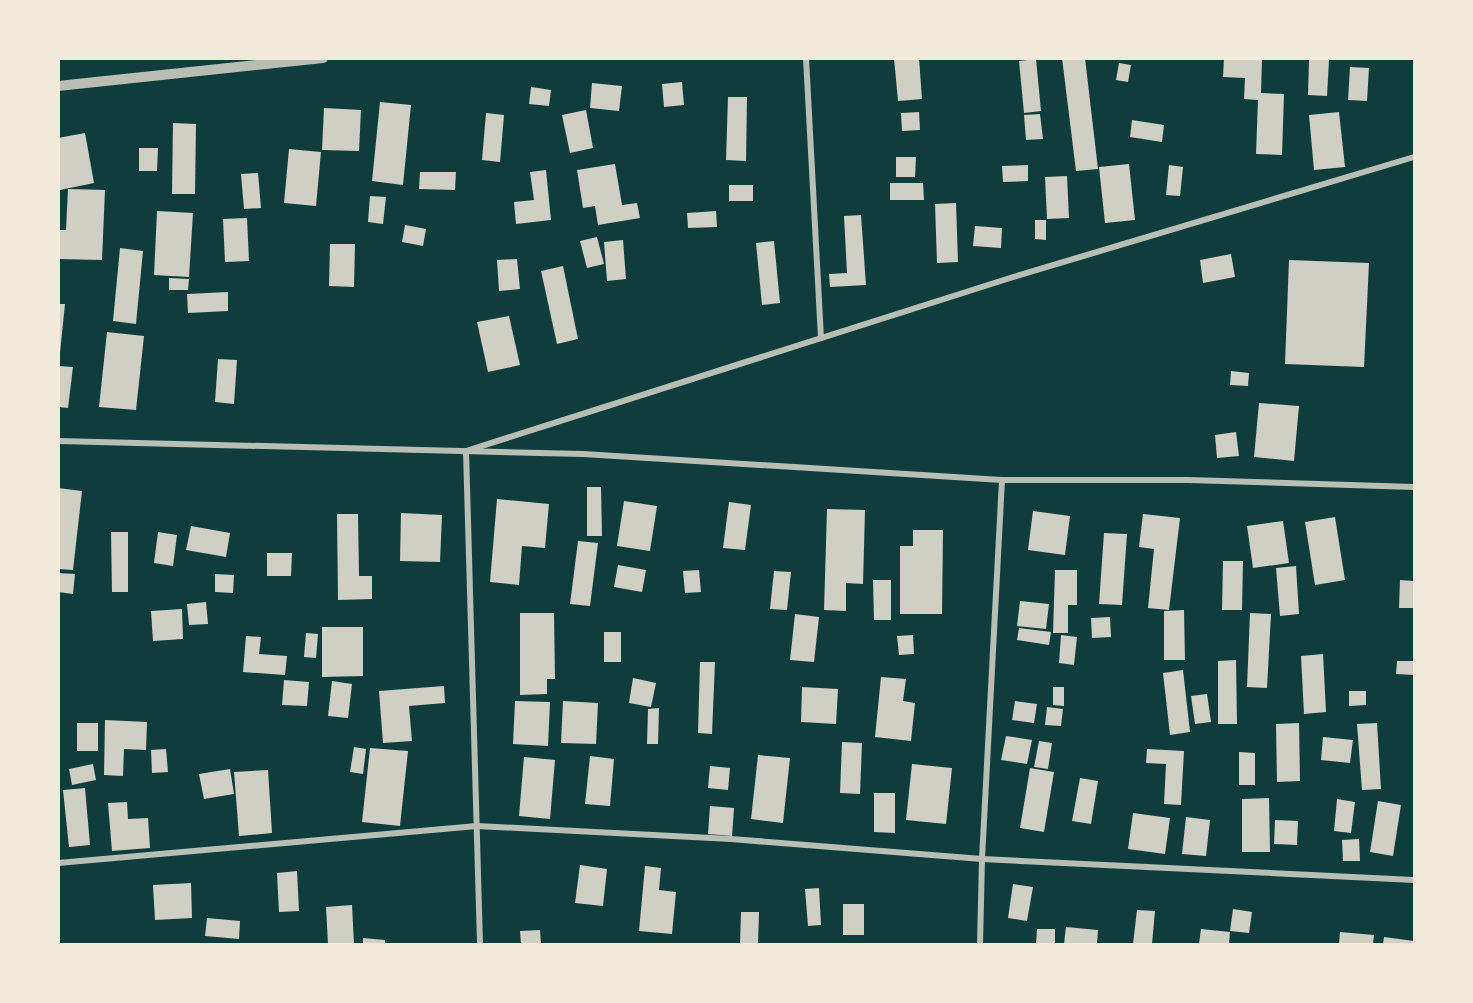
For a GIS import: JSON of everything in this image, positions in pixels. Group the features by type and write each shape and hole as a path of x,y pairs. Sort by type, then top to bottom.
{"street":[{"path":"58,86 323,58"},
{"path":"806,58 821,338"},
{"path":"466,451 1021,275 1414,157"},
{"path":"58,441 583,454 1002,480 1188,480 1414,488"},
{"path":"466,451 480,945"},
{"path":"980,945 982,859 1002,480"},
{"path":"58,863 477,826 731,838 982,859 1414,880"}],"building":[{"path":"894,58 919,58 922,99 898,101"},
{"path":"1062,58 1085,58 1098,169 1076,171"},
{"path":"1224,58 1262,58 1261,93 1284,94 1282,155 1256,154 1258,100 1244,99 1245,78 1223,77"},
{"path":"1036,59 1041,111 1024,113 1019,61"},
{"path":"1309,60 1329,60 1327,96 1308,95"},
{"path":"1119,63 1131,65 1128,82 1116,80"},
{"path":"1350,67 1369,68 1367,101 1348,100"},
{"path":"682,82 684,105 664,107 662,84"},
{"path":"592,83 622,86 619,111 590,108"},
{"path":"531,87 551,90 549,106 529,104"},
{"path":"728,97 747,97 746,161 726,160"},
{"path":"380,102 411,105 403,185 372,181"},
{"path":"324,108 361,110 359,151 322,150"},
{"path":"586,110 593,148 570,153 562,115"},
{"path":"919,112 920,130 902,131 901,113"},
{"path":"1339,112 1345,167 1314,170 1309,115"},
{"path":"486,113 504,115 500,162 482,160"},
{"path":"1040,114 1043,139 1026,140 1024,115"},
{"path":"1132,120 1164,125 1162,142 1130,137"},
{"path":"173,123 196,124 195,194 172,194"},
{"path":"85,133 94,183 60,190 58,138"},
{"path":"139,148 158,148 157,171 139,171"},
{"path":"289,149 321,152 316,206 284,203"},
{"path":"896,157 916,157 915,177 896,177"},
{"path":"615,164 622,205 637,203 640,218 598,225 595,206 583,208 577,170"},
{"path":"1129,164 1135,220 1105,223 1099,167"},
{"path":"1028,165 1028,181 1003,182 1002,166"},
{"path":"1169,165 1183,167 1180,196 1166,195"},
{"path":"546,170 551,220 516,224 514,202 534,200 530,172"},
{"path":"420,172 456,172 455,190 419,189"},
{"path":"258,173 261,208 244,209 241,174"},
{"path":"1067,176 1069,218 1047,219 1045,177"},
{"path":"890,183 923,183 924,200 890,200"},
{"path":"729,185 753,185 753,201 729,201"},
{"path":"68,189 105,190 102,260 58,259 58,230 66,230"},
{"path":"370,196 386,197 383,224 368,222"},
{"path":"956,203 958,262 937,263 935,204"},
{"path":"157,211 193,213 189,277 154,275"},
{"path":"716,211 717,227 688,228 687,213"},
{"path":"861,215 866,285 830,287 829,274 847,273 844,216"},
{"path":"247,218 249,261 225,262 223,219"},
{"path":"1035,220 1046,220 1046,240 1035,239"},
{"path":"405,225 426,229 423,246 402,242"},
{"path":"975,226 1002,228 1001,248 973,246"},
{"path":"597,237 604,264 587,268 580,241"},
{"path":"623,240 626,279 607,281 604,242"},
{"path":"774,241 780,303 762,305 756,243"},
{"path":"330,244 355,244 354,287 329,286"},
{"path":"120,248 143,251 136,324 113,321"},
{"path":"1231,254 1235,277 1203,283 1200,260"},
{"path":"517,259 520,289 499,291 497,260"},
{"path":"1289,260 1369,263 1364,367 1285,364"},
{"path":"563,266 578,339 557,344 541,271"},
{"path":"169,278 189,279 188,290 169,290"},
{"path":"228,292 228,311 188,313 187,294"},
{"path":"58,304 65,304 60,353 58,353"},
{"path":"509,316 520,365 488,372 477,322"},
{"path":"107,332 144,336 136,410 99,407"},
{"path":"218,359 237,360 234,404 215,402"},
{"path":"58,366 73,367 68,408 58,407"},
{"path":"1231,371 1249,373 1248,386 1230,385"},
{"path":"1259,403 1299,406 1294,461 1254,457"},
{"path":"1236,432 1239,456 1217,458 1215,435"},
{"path":"587,487 601,487 602,536 587,536"},
{"path":"58,488 82,491 73,570 58,569"},
{"path":"497,499 549,504 545,548 522,546 519,585 490,582"},
{"path":"624,501 657,506 650,551 617,546"},
{"path":"729,502 751,505 745,550 723,548"},
{"path":"827,509 865,510 863,584 846,583 846,611 824,610"},
{"path":"1033,511 1070,516 1065,555 1028,550"},
{"path":"401,513 442,515 440,562 400,561"},
{"path":"337,514 358,514 359,576 372,576 372,599 338,600"},
{"path":"1143,514 1180,518 1169,610 1148,608 1154,549 1139,547"},
{"path":"1335,517 1345,580 1315,585 1305,522"},
{"path":"1283,521 1289,563 1253,568 1247,526"},
{"path":"191,526 230,533 226,557 186,550"},
{"path":"913,530 943,530 942,614 900,614 900,546 913,546"},
{"path":"111,532 128,532 128,592 112,592"},
{"path":"158,532 177,535 173,566 154,563"},
{"path":"1104,533 1127,534 1122,605 1099,604"},
{"path":"578,541 598,543 590,606 570,604"},
{"path":"267,553 292,553 291,576 267,576"},
{"path":"1223,561 1243,561 1242,610 1222,610"},
{"path":"618,565 646,570 642,592 614,587"},
{"path":"1296,566 1299,614 1280,616 1276,568"},
{"path":"699,570 701,592 685,593 683,571"},
{"path":"1055,570 1077,570 1077,605 1068,605 1068,633 1053,633"},
{"path":"774,571 791,572 787,610 770,609"},
{"path":"58,573 75,574 73,594 58,592"},
{"path":"215,574 234,575 233,593 215,592"},
{"path":"873,580 891,580 891,620 874,620"},
{"path":"1400,580 1414,581 1414,608 1399,608"},
{"path":"1020,601 1049,604 1046,629 1017,626"},
{"path":"206,602 208,624 189,625 187,604"},
{"path":"182,609 183,639 153,641 151,611"},
{"path":"1184,610 1185,660 1164,660 1164,611"},
{"path":"520,613 554,613 555,679 547,679 547,694 520,695"},
{"path":"1250,613 1271,614 1267,688 1247,687"},
{"path":"795,614 819,617 814,662 790,660"},
{"path":"1110,617 1111,637 1092,638 1091,618"},
{"path":"322,627 363,627 363,676 322,677"},
{"path":"1019,628 1051,632 1049,645 1017,640"},
{"path":"604,632 621,632 621,662 604,662"},
{"path":"306,633 318,634 316,658 304,657"},
{"path":"913,635 914,654 899,655 897,636"},
{"path":"1061,635 1077,637 1074,665 1059,663"},
{"path":"246,636 261,637 259,654 287,656 285,675 243,672"},
{"path":"1323,654 1326,712 1304,714 1301,656"},
{"path":"1236,660 1237,724 1218,724 1218,661"},
{"path":"1397,661 1414,661 1414,675 1396,674"},
{"path":"700,662 715,662 712,734 698,733"},
{"path":"1183,670 1190,732 1170,735 1163,673"},
{"path":"881,677 906,679 903,701 915,703 911,741 875,737"},
{"path":"633,678 656,683 651,707 629,703"},
{"path":"284,680 309,682 307,706 282,705"},
{"path":"332,681 352,684 348,718 328,716"},
{"path":"444,686 445,703 409,706 412,741 383,743 379,691"},
{"path":"802,687 838,689 836,724 801,722"},
{"path":"1053,687 1064,687 1064,706 1053,705"},
{"path":"1349,691 1366,691 1366,705 1349,706"},
{"path":"1207,694 1211,722 1195,724 1191,696"},
{"path":"515,701 550,702 548,746 513,744"},
{"path":"563,701 598,703 596,744 561,743"},
{"path":"1015,701 1037,704 1034,723 1012,720"},
{"path":"1047,707 1063,709 1061,726 1045,725"},
{"path":"659,708 658,744 647,744 648,709"},
{"path":"105,720 147,722 146,750 124,749 123,776 104,775"},
{"path":"77,723 98,723 98,751 77,751"},
{"path":"1299,723 1300,781 1277,782 1276,724"},
{"path":"1377,723 1381,789 1362,790 1357,724"},
{"path":"1006,736 1032,740 1027,764 1001,760"},
{"path":"1323,737 1353,740 1350,763 1321,760"},
{"path":"1039,741 1052,743 1048,769 1034,767"},
{"path":"842,742 862,743 860,794 840,793"},
{"path":"354,747 366,749 363,774 350,772"},
{"path":"370,748 408,751 400,826 362,822"},
{"path":"166,749 168,772 152,773 151,750"},
{"path":"1147,749 1184,751 1181,805 1164,804 1166,764 1146,763"},
{"path":"1239,752 1255,753 1255,785 1239,785"},
{"path":"758,755 790,758 783,823 751,819"},
{"path":"590,756 614,759 610,806 585,804"},
{"path":"524,757 555,760 550,819 519,816"},
{"path":"93,764 96,780 72,785 69,769"},
{"path":"912,764 952,768 946,824 906,820"},
{"path":"710,766 730,768 728,790 708,788"},
{"path":"1030,768 1054,772 1044,832 1020,828"},
{"path":"230,769 234,794 204,799 199,774"},
{"path":"268,770 272,833 239,836 234,772"},
{"path":"1080,778 1098,781 1091,824 1072,821"},
{"path":"85,788 90,845 69,847 63,790"},
{"path":"874,793 895,793 895,833 874,832"},
{"path":"1269,798 1270,852 1242,852 1242,799"},
{"path":"1337,799 1355,802 1351,833 1334,831"},
{"path":"1378,801 1401,805 1393,856 1370,852"},
{"path":"127,802 128,819 148,818 150,848 112,851 108,803"},
{"path":"710,806 734,808 732,836 708,834"},
{"path":"1133,813 1170,818 1165,854 1128,849"},
{"path":"1186,817 1210,820 1206,856 1182,854"},
{"path":"1275,820 1298,821 1297,845 1274,844"},
{"path":"1359,839 1360,861 1343,861 1342,840"},
{"path":"580,865 607,869 603,906 575,903"},
{"path":"645,866 661,868 659,890 676,892 672,934 639,931"},
{"path":"297,871 299,911 279,912 277,873"},
{"path":"191,883 192,918 155,920 153,885"},
{"path":"1013,884 1033,887 1027,921 1008,918"},
{"path":"819,888 821,925 808,926 805,889"},
{"path":"843,904 864,904 864,935 843,935"},
{"path":"352,905 354,944 328,944 326,907"},
{"path":"1233,909 1252,912 1249,933 1230,931"},
{"path":"1137,910 1155,911 1152,944 1133,944"},
{"path":"741,912 759,912 758,944 740,944"},
{"path":"207,918 240,921 239,939 205,936"},
{"path":"1066,927 1098,930 1097,944 1064,944"},
{"path":"1037,929 1055,929 1055,944 1036,944"},
{"path":"1201,929 1230,932 1229,944 1199,944"},
{"path":"540,930 541,944 521,944 520,931"},
{"path":"1340,932 1374,935 1373,944 1339,944"},
{"path":"1384,937 1414,941 1414,944 1383,944"},
{"path":"363,938 385,940 385,944 363,944"}]}
